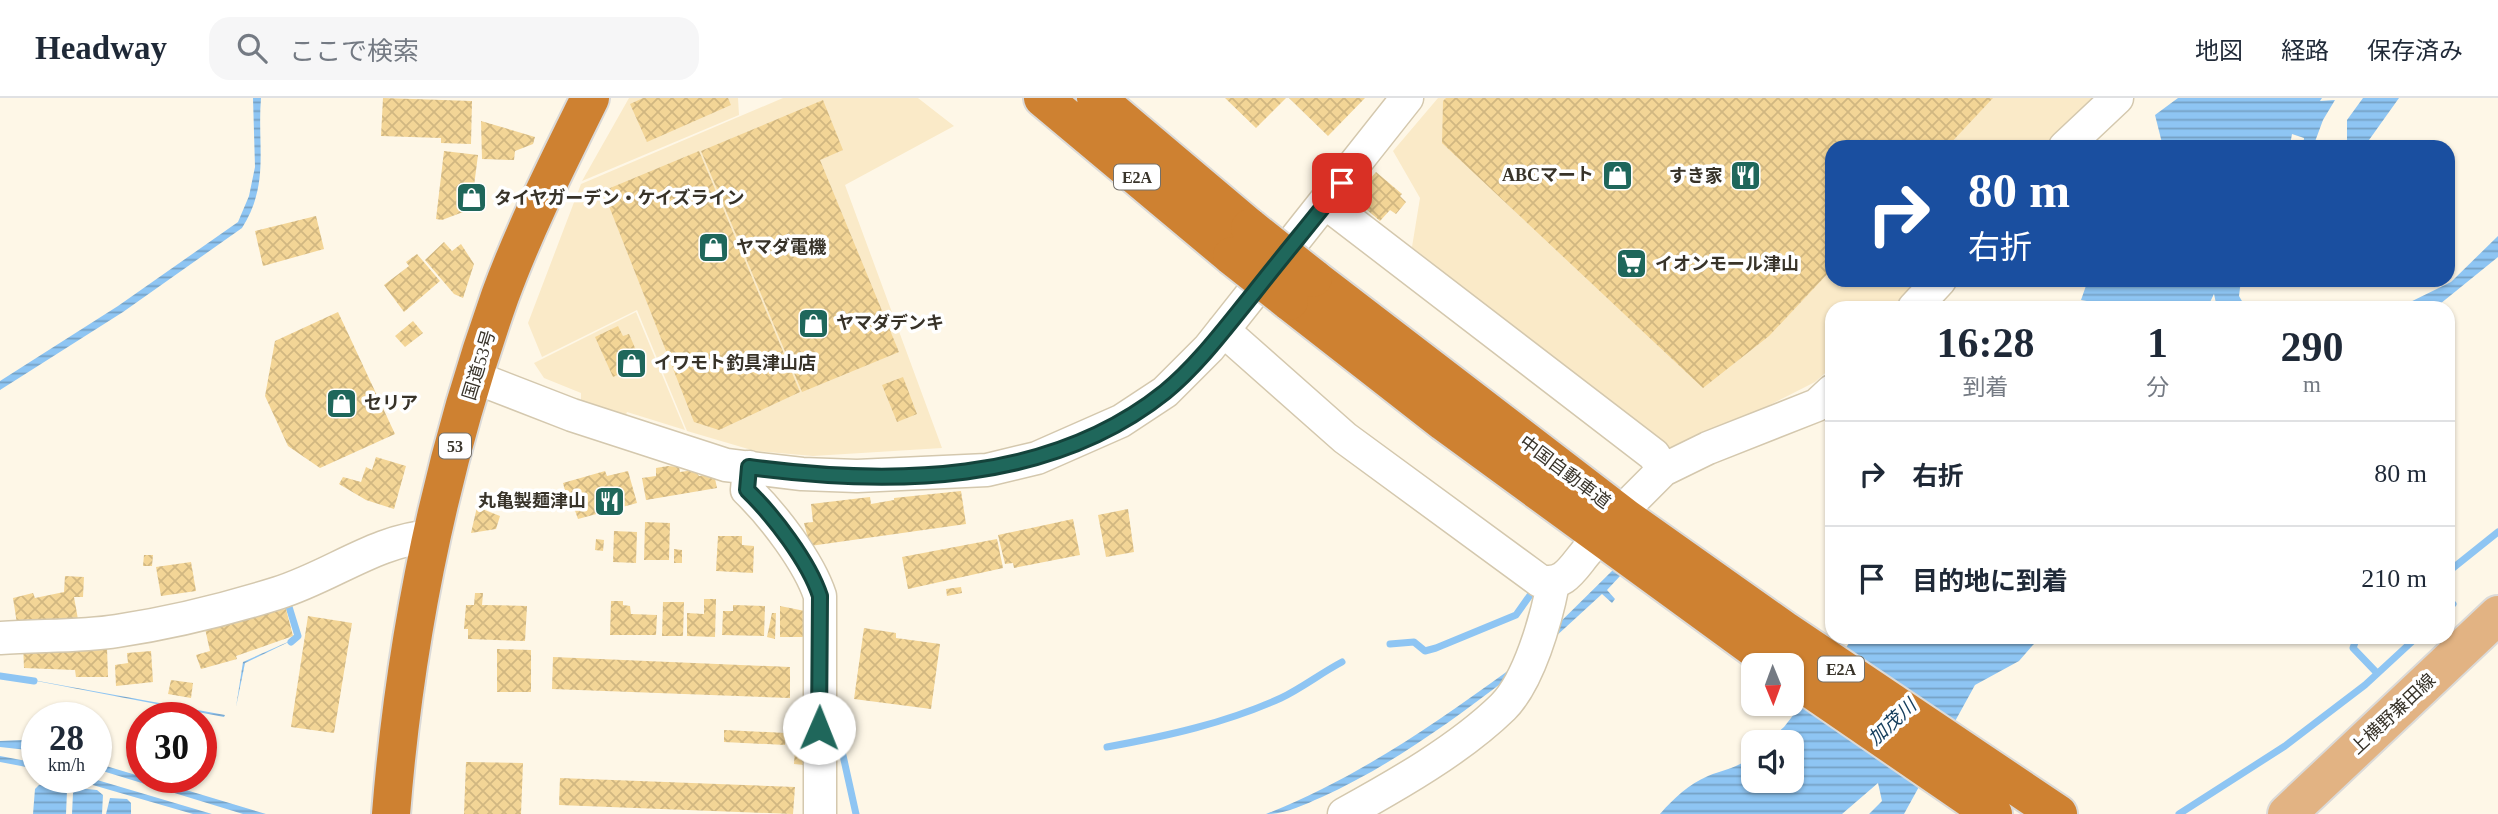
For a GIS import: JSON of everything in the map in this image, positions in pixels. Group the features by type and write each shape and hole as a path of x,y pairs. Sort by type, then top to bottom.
{"highway":[{"name":"国道53号","path":"391,814 407,674 432,536 474,377 501,295 525,236 590,98"},
{"name":"中国自動車道","path":"1043,98 1241,242 1613,527 1763,653"},
{"name":"中国自動車道","path":"1096,98 1241,242"},
{"name":"中国自動車道","path":"1613,527 1784,631 2058,814"},
{"name":"E2A","path":"1804,684 1993,814"}],"main road":[{"name":"上横野兼田線","path":"2287,814 2498,615"}],"street":[{"path":"474,377 670,449 726,465 803,474 869,476 987,470 1037,458 1121,421 1165,392 1223,330 1407,98"},
{"path":"2073,140 2117,98"},
{"path":"1326,203 1654,455 1662,470"},
{"path":"1920,301 1934,287"},
{"path":"1223,330 1345,438 1541,581 1553,584 1562,580 1613,527 1662,470 1708,448 1817,405 1825,398"},
{"path":"749,467 747,490 761,503 814,579 820,596 820,814"},
{"path":"0,638 115,631 152,624 277,593 326,575 403,538 432,536"},
{"path":"1344,814 1435,760 1504,706 1521,680 1547,613 1553,584"}],"shaded area":[{"path":"629,98 738,98 739,115 582,181"},
{"name":"ヤマダ電機","path":"783,98 918,98 954,126 845,185 942,448 813,456 755,451 687,431 637,310 542,357 528,323 581,184"},
{"name":"イオンモール津山","path":"1438,98 2107,98 2062,140 1825,140 1825,287 1911,287 1898,301 1825,301 1825,373 1815,382 1709,436 1666,452 1412,247 1420,198 1393,151"},
{"path":"636,312 685,430 627,412 624,420 581,403 581,393 544,378 534,363"}],"water":[{"path":"253,98 261,98 259,180 251,212 242,228 123,312 0,390 0,381 118,306 238,222 249,196 255,167"},
{"path":"2178,98 2335,100 2316,140 2304,140 2292,134 2291,140 2161,140 2155,115"},
{"path":"2363,98 2399,98 2369,140 2347,140 2347,120"},
{"path":"2498,236 2498,257 2444,301 2412,301 2441,287 2455,287 2455,278"},
{"path":"2086,287 2240,287 2239,296 2242,301 2216,301 2214,294 2210,301 2081,300"},
{"path":"1614,569 1621,575 1607,590 1615,599 1612,603 1602,594 1542,649 1541,641"},
{"path":"299,637 245,663 236,707 243,662"},
{"name":"加茂川","path":"1849,644 2034,644 2019,661 1975,685 1904,814 1869,814 1882,801 1878,783 1842,814 1660,814 1694,783 1741,763 1741,793 1804,793 1804,730 1781,730 1793,716 1804,716 1804,701"},
{"path":"1509,670 1508,678 1464,711 1371,772 1301,806 1266,814 1362,768"},
{"path":"0,674 154,702 146,702"},
{"path":"21,740 21,749 0,747 0,741"},
{"path":"0,756 21,760 21,766 0,762"},
{"path":"112,768 126,772 126,778 112,774"},
{"path":"112,784 126,789 126,793 141,793 212,814 193,814 112,791"},
{"path":"35,793 67,793 66,814 33,814"},
{"path":"73,793 103,795 102,814 72,814"},
{"path":"174,793 196,793 266,814 243,814"},
{"path":"110,798 127,799 131,803 131,814 106,814"}],"building":[{"path":"383,98 472,101 471,144 441,143 441,138 381,136"},
{"path":"643,98 728,98 731,105 647,142 630,104"},
{"path":"1225,98 1286,98 1256,128"},
{"path":"1289,98 1365,98 1328,136"},
{"name":"イオンモール津山","path":"1446,98 1993,98 1954,140 1825,140 1825,276 1769,336 1703,388 1442,143 1443,101"},
{"path":"823,100 843,150 820,160 899,352 802,392 701,151"},
{"path":"481,121 535,137 533,144 515,151 514,160 482,159"},
{"path":"444,151 478,155 471,209 442,220 436,219"},
{"path":"699,151 800,392 719,430 694,422 603,191"},
{"path":"1376,172 1402,194 1400,196 1406,202 1396,214 1390,210 1380,221 1353,198"},
{"path":"316,216 324,249 263,266 255,231"},
{"path":"444,242 452,251 461,244 474,264 463,298 454,294 425,260"},
{"path":"417,254 440,281 404,312 384,285 409,266 406,262"},
{"path":"338,312 395,434 320,468 288,446 265,396 275,341"},
{"path":"413,321 423,333 405,347 395,336"},
{"path":"618,326 623,336 629,334 642,364 613,377 595,337"},
{"path":"903,377 917,414 897,422 882,385"},
{"path":"376,457 406,466 394,509 366,500 339,484 343,477 361,482 366,467 372,470"},
{"path":"679,467 680,472 694,470 699,476 714,474 717,488 646,500 642,478 656,476 656,468"},
{"path":"605,471 607,476 628,471 637,503 578,519 573,505 569,506 563,483"},
{"path":"961,491 966,524 810,546 804,523 813,522 811,504 870,497 871,504 894,498"},
{"path":"477,507 500,516 496,529 471,533"},
{"path":"1128,509 1134,552 1106,557 1098,515"},
{"path":"1073,519 1080,555 1014,568 1013,563 1005,564 998,535"},
{"path":"645,522 670,523 669,560 644,560"},
{"path":"614,531 637,532 636,563 613,562"},
{"path":"718,536 742,536 742,545 754,546 753,573 716,571"},
{"path":"596,539 604,540 603,551 595,550"},
{"path":"997,539 1003,568 908,589 902,557"},
{"path":"674,549 682,550 682,563 674,563"},
{"path":"144,555 153,555 152,566 143,566"},
{"path":"191,562 196,591 161,596 156,567"},
{"path":"65,576 84,577 83,597 74,597 79,625 18,630 13,598 33,593 35,598 64,592"},
{"path":"961,587 962,593 947,596 946,589"},
{"path":"475,593 483,593 482,605 527,606 525,641 468,639 468,629 464,629 466,605 474,605"},
{"path":"704,599 716,599 715,637 687,636 687,613 704,614"},
{"path":"611,601 623,601 623,605 630,606 631,614 657,615 656,635 610,635"},
{"path":"663,602 684,602 683,636 662,636"},
{"path":"733,605 765,606 764,636 722,635 723,611 733,611"},
{"path":"780,606 805,611 804,637 780,637"},
{"path":"286,609 293,636 236,656 237,659 201,669 196,655 210,651 204,624"},
{"path":"772,613 776,613 775,639 767,637"},
{"path":"308,616 352,623 334,733 291,727"},
{"path":"864,628 896,633 896,638 940,644 931,709 854,699"},
{"path":"23,645 107,648 108,677 76,677 75,670 24,668"},
{"path":"497,649 531,650 531,692 497,692"},
{"path":"151,651 153,682 116,686 115,665 128,663 127,653"},
{"path":"553,657 790,667 790,698 552,689"},
{"path":"171,680 193,683 191,698 168,694"},
{"path":"724,730 786,733 785,745 724,742"},
{"path":"795,748 804,748 804,765 794,764"},
{"path":"466,762 523,763 521,814 464,814"},
{"path":"560,778 795,787 793,814 559,805"}],"waterway":[{"path":"2455,566 2498,532"},
{"path":"1390,644 1414,642 1425,651 1436,648 1516,615 1533,591 1530,589"},
{"path":"286,597 298,636 291,642"},
{"path":"2354,644 2353,648 2377,673"},
{"path":"2179,814 2285,746 2365,685 2409,644"},
{"path":"1107,747 1174,733 1239,715 1289,694 1342,662"},
{"path":"0,676 34,681"},
{"path":"836,724 856,814"}],"place":[{"name":"ABCマート","path":"1617,175"},
{"name":"すき家","path":"1746,176"},
{"name":"タイヤガーデン・ケイズライン","path":"471,198"},
{"name":"ヤマダ電機","path":"713,247"},
{"name":"イオンモール津山","path":"1632,264"},
{"name":"ヤマダデンキ","path":"813,323"},
{"name":"イワモト釣具津山店","path":"631,363"},
{"name":"セリア","path":"341,403"},
{"name":"丸亀製麺津山","path":"609,501"}],"route":[{"path":"819,728 820,596 814,579 761,503 747,490 749,467 803,474 857,476 987,470 1037,458 1077,443 1121,421 1165,392 1209,348 1342,183"}]}
